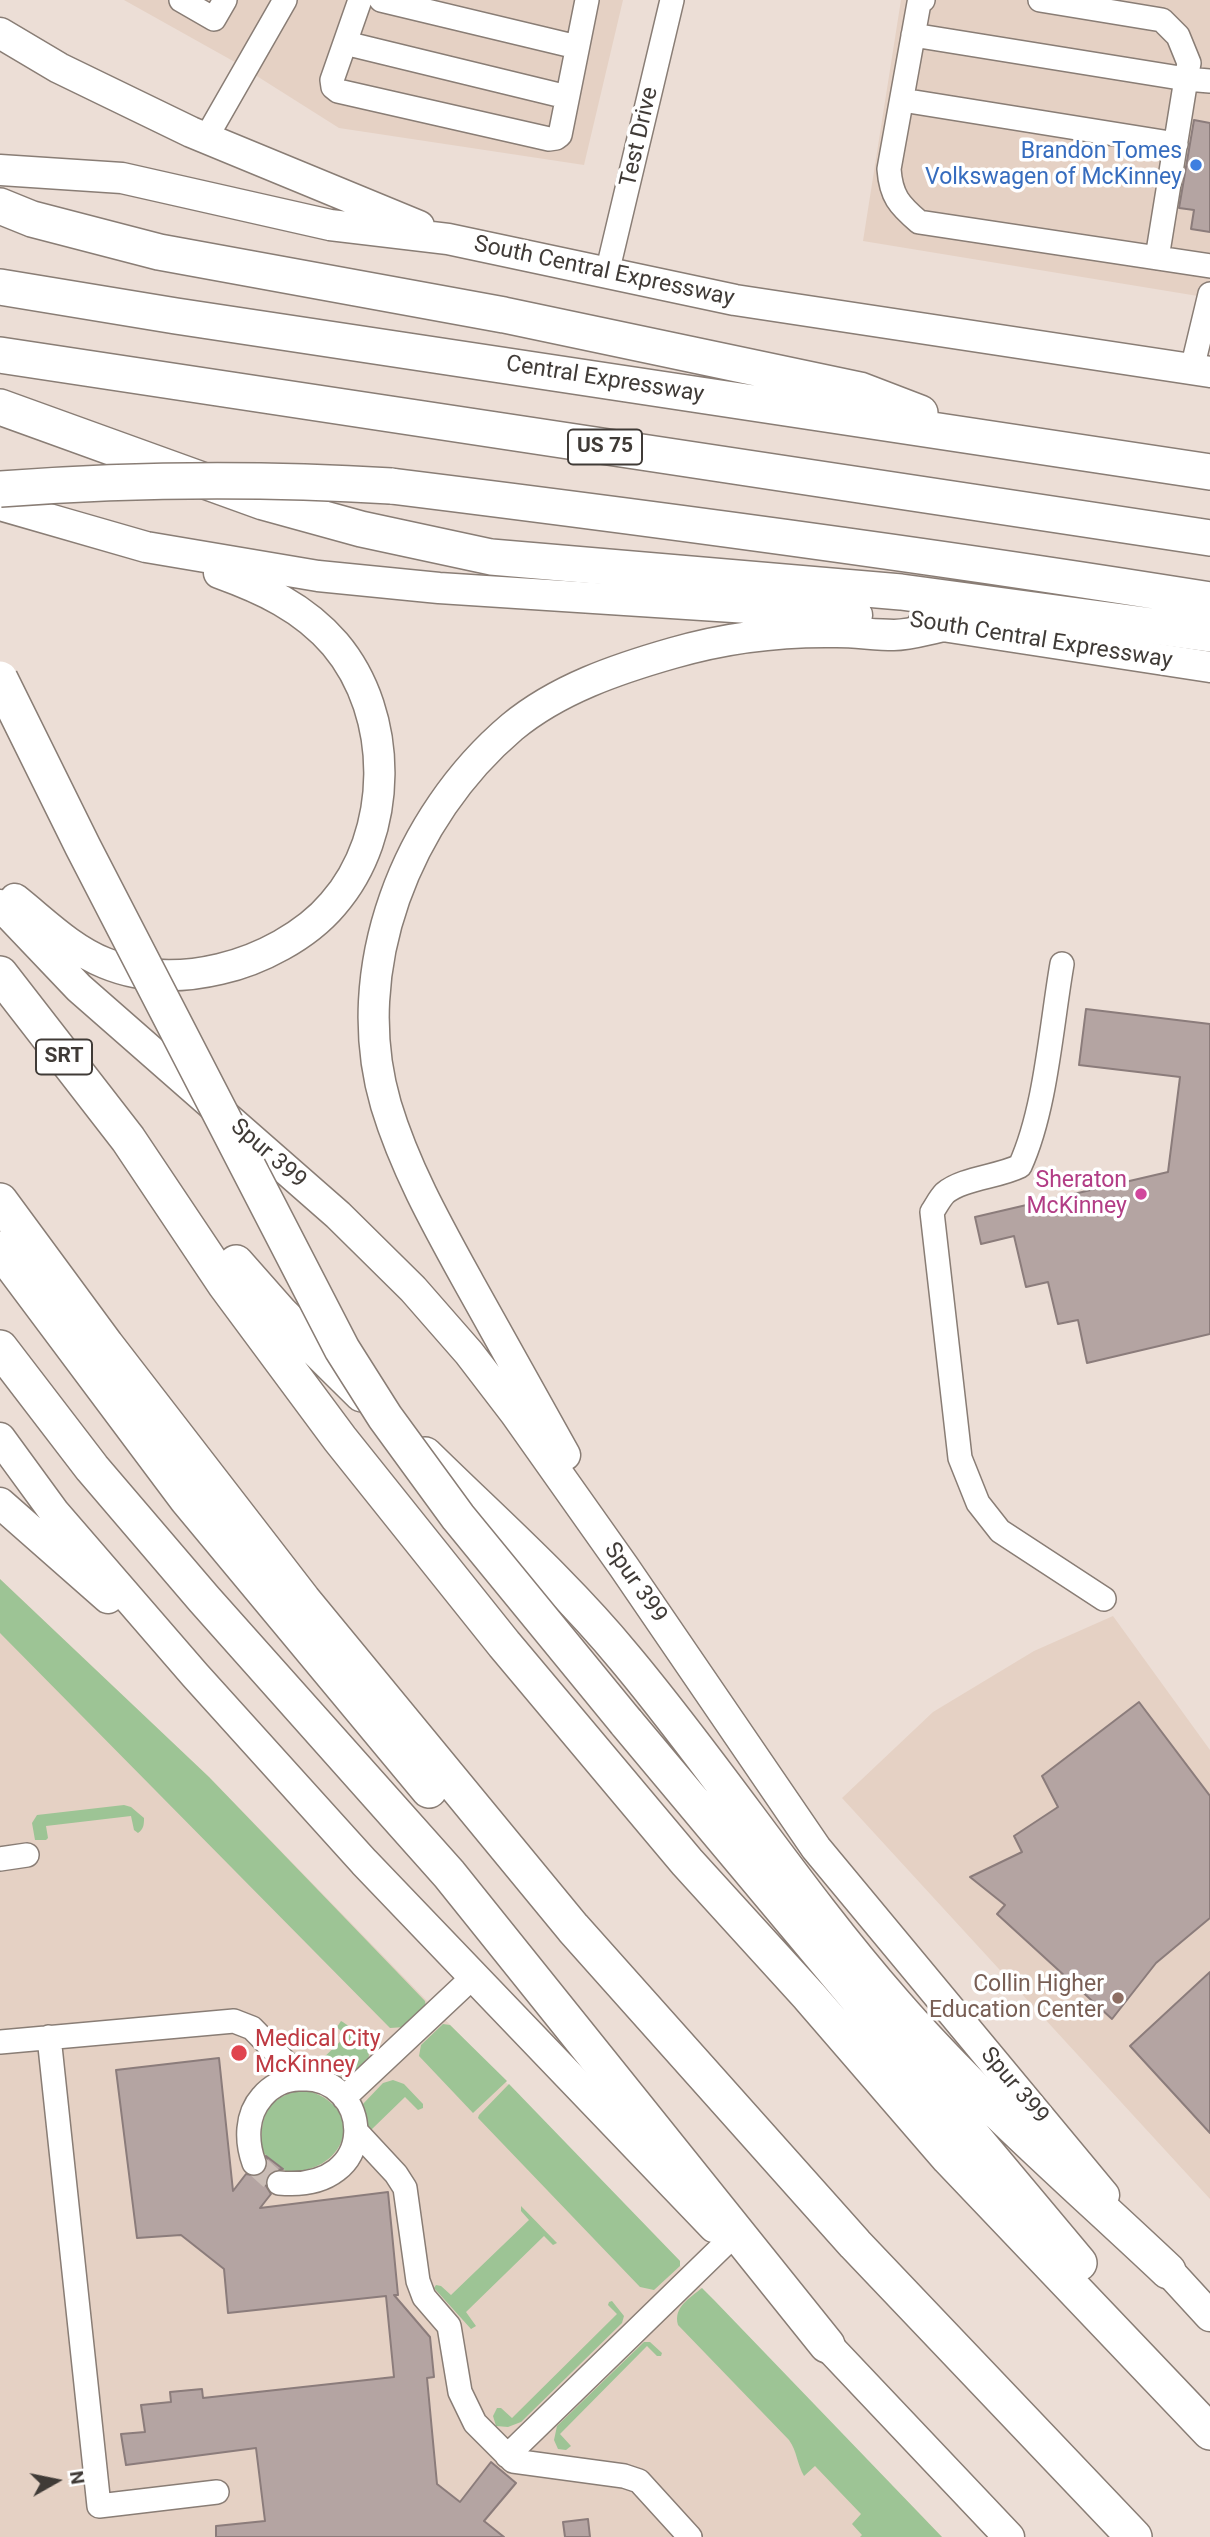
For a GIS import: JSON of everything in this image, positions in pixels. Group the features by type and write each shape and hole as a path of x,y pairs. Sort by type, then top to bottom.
{"highway":[{"path":"0,206 32,219 159,252 504,316 860,390 986,438"},
{"name":"Central Expressway","path":"0,287 1210,472"},
{"name":"US 75","path":"0,355 1210,538"},
{"path":"0,407 263,502 361,529 491,556 901,592 1210,634"},
{"path":"0,489 144,480 314,481 391,486 698,524 1011,568 1210,600"},
{"path":"0,679 342,1349 385,1417 458,1517 626,1722 1147,2344 1205,2427"},
{"name":"SRT","path":"0,974 128,1139 225,1283 340,1439 504,1644 687,1862 949,2158 1205,2427"},
{"path":"128,1139 281,1314 542,1569 622,1654 809,1901 896,2006 982,2095 1168,2271"},
{"path":"0,1201 114,1355 303,1600 573,1928 855,2244 1134,2537"},
{"path":"0,1250 187,1499 394,1750 474,1842 573,1928"},
{"path":"0,1348 100,1478 449,1874 827,2345"}],"main road":[{"path":"0,33 59,68 206,138 448,239"},
{"name":"South Central Expressway","path":"0,170 122,178 330,225 448,239 735,300 1201,371"},
{"name":"South Central Expressway","path":"0,505 146,547 318,576 439,588 860,615 1210,667"},
{"path":"0,888 69,944 106,964 157,976 203,973 238,965 274,950 333,905 360,864 376,809 379,764 374,722 359,681 335,645 305,615 283,600 254,586 146,547"},
{"path":"624,1567 567,1458 435,1221 401,1152 385,1101 375,1040 376,984 384,927 402,877 430,822 471,768 513,726 565,692 677,651 734,640 836,632 897,635 944,626"},
{"name":"Spur 399","path":"0,905 79,988 338,1215 413,1289 469,1353 624,1567 816,1848 1168,2271 1210,2316"},
{"path":"0,1438 54,1512 195,1675 364,1862 1009,2537"},
{"path":"0,1503 195,1675"}],"street":[{"path":"181,0 214,19 225,0"},
{"path":"206,138 285,0"},
{"path":"360,0 332,80 333,87 338,91 549,139 560,135 587,0"},
{"path":"381,0 577,47"},
{"name":"Test Drive","path":"607,273 672,0"},
{"path":"923,0 919,3 889,169 890,185 900,206 919,222 1210,266"},
{"path":"1040,0 1162,20 1178,36 1189,63 1157,258"},
{"path":"913,35 1186,79 1210,80"},
{"path":"345,43 567,97"},
{"path":"902,100 1176,144"},
{"path":"1201,371 1210,294"},
{"path":"1062,964 1031,1143 1020,1166 1004,1174 956,1186 943,1195 932,1212 960,1458 978,1503 1000,1531 1104,1600"},
{"path":"0,1858 27,1855"},
{"path":"344,2098 474,1976"},
{"path":"0,2042 234,2021 252,2028 302,2079"},
{"path":"50,2037 99,2505 217,2492"},
{"path":"254,2162 250,2152 249,2130 254,2109 275,2085 302,2079 327,2084 344,2098 354,2118 356,2131 353,2151 348,2161 333,2174 302,2183 279,2183"},
{"path":"356,2131 396,2174 405,2188 418,2281 424,2297 449,2326 463,2402 475,2423 513,2461 624,2476 639,2481 690,2537"},
{"path":"507,2456 728,2241"}],"shaded area":[{"path":"124,0 623,0 584,165 339,128 233,61"},
{"path":"901,0 1210,0 1210,298 863,241"},
{"name":"Medical City McKinney","path":"0,1579 209,1777 680,2261 680,2266 942,2537 0,2537"},
{"name":"Collin Higher Education Center","path":"1113,1616 1210,1750 1210,2199 842,1798 933,1712 1034,1651"}],"green space":[{"path":"0,1579 209,1777 425,2001 426,2007 405,2027 390,2028 0,1633"},
{"path":"124,1805 131,1807 144,1818 143,1828 138,1833 134,1830 131,1816 46,1826 48,1838 35,1840 32,1823 37,1815"},
{"path":"341,2021 366,2044 369,2056 367,2062 349,2078 312,2068 301,2059 307,2056 317,2064 346,2036 337,2027"},
{"path":"443,2024 450,2025 507,2081 473,2113 419,2056 421,2045"},
{"path":"393,2080 404,2084 423,2104 423,2108 418,2110 405,2097 371,2130 367,2130 362,2105 383,2083"},
{"path":"509,2084 680,2261 680,2266 654,2290 640,2287 478,2118"},
{"path":"305,2090 324,2098 337,2109 343,2123 343,2137 337,2150 325,2161 309,2169 287,2172 262,2152 264,2118 274,2103 282,2097"},
{"path":"521,2206 557,2243 553,2245 544,2236 466,2312 476,2326 471,2329 434,2288 436,2285 441,2286 451,2295 529,2220 521,2211"},
{"path":"702,2288 942,2537 860,2537 862,2535 852,2524 861,2514 815,2466 804,2476 789,2440 678,2325 680,2308"},
{"path":"612,2301 624,2316 622,2323 521,2422 508,2427 496,2426 493,2416 497,2408 501,2408 512,2418 617,2314 608,2305"},
{"path":"644,2342 650,2342 662,2353 661,2356 657,2356 647,2346 560,2434 571,2446 566,2450 558,2449 554,2440 557,2426"}],"building":[{"name":"Brandon Tomes Volkswagen of McKinney","path":"1194,120 1210,123 1210,232 1191,229 1194,210 1179,208"},
{"name":"Sheraton McKinney","path":"1086,1009 1210,1024 1210,1334 1087,1363 1078,1320 1058,1324 1048,1282 1026,1287 1014,1236 981,1244 975,1217 1168,1172 1180,1077 1079,1065"},
{"path":"1139,1702 1210,1796 1210,1918 1156,1963 1112,2019 997,1914 1005,1905 970,1877 1022,1852 1014,1836 1058,1807 1042,1776"},
{"path":"1210,1972 1210,2133 1130,2046"},
{"path":"219,2058 233,2191 246,2174 257,2176 264,2173 268,2165 266,2156 283,2169 272,2171 267,2176 265,2184 271,2194 260,2208 388,2192 398,2295 394,2295 430,2337 434,2377 427,2378 437,2484 460,2502 491,2462 516,2483 484,2521 504,2537 216,2537 216,2526 265,2521 256,2448 126,2465 121,2434 145,2432 141,2405 171,2402 170,2392 202,2389 203,2398 394,2377 386,2296 228,2313 224,2269 181,2235 137,2238 116,2070"},
{"path":"588,2519 590,2537 565,2537 563,2522"}],"tunnel":[{"path":"254,2163 279,2183"}],"place":[{"name":"Brandon Tomes Volkswagen of McKinney","path":"1196,165"},
{"name":"Sheraton McKinney","path":"1141,1194"},
{"name":"Collin Higher Education Center","path":"1118,1998"},
{"name":"Medical City McKinney","path":"239,2053"}]}
